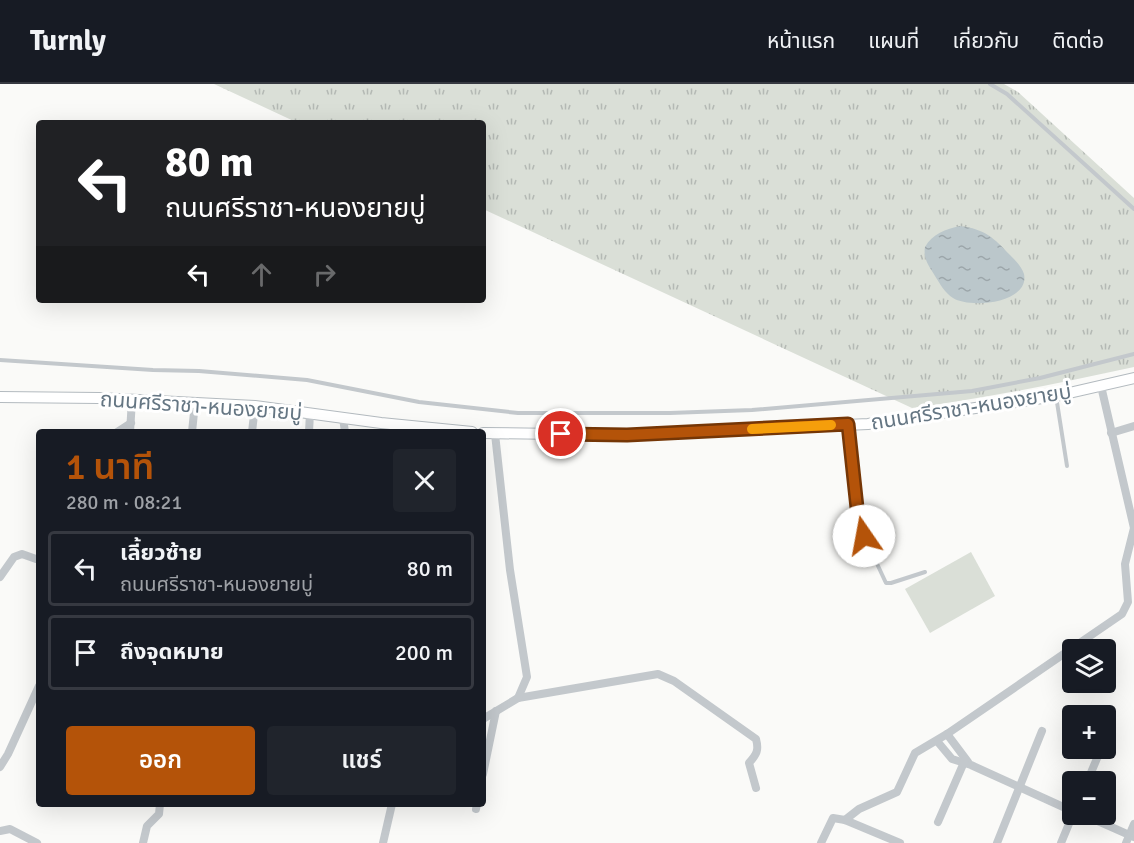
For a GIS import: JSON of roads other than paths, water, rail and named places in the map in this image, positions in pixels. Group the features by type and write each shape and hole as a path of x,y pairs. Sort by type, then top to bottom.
{"main road":[{"name":"ถนนศรีราชา-หนองยายบู่","path":"486,433 627,435 868,424 1056,396 1134,378"},
{"name":"ถนนศรีราชา-หนองยายบู่","path":"0,398 132,400 255,406 445,429"}],"street":[{"path":"845,820 859,809 897,792 915,753 937,741 1122,614 1128,602 1125,564 1134,528 1101,386"},
{"path":"130,428 132,400"},
{"path":"192,429 195,403"},
{"path":"252,429 255,406"},
{"path":"309,429 310,413"},
{"path":"344,418 345,429"},
{"path":"1111,433 1134,426"},
{"path":"495,434 510,570 527,677 518,698"},
{"path":"0,577 14,557 22,554 36,559"},
{"path":"486,717 518,698 657,674 674,681 756,739 757,754 749,763 756,788"},
{"path":"0,767 36,693"},
{"path":"486,759 496,711"},
{"path":"997,843 1042,731"},
{"path":"947,734 966,762"},
{"path":"937,741 952,759 966,762 1062,807"},
{"path":"939,822 966,762"},
{"path":"143,843 147,826 159,814 160,807"},
{"path":"383,843 391,807"},
{"path":"821,843 833,818 845,820 883,840 900,843"},
{"path":"1125,843 1132,836 1134,824"},
{"path":"1061,843 1068,825"},
{"path":"1107,825 1132,836"},
{"path":"0,831 10,829 37,843"}],"lane":[{"path":"990,84 1007,94 1134,209"},
{"path":"0,360 199,371 307,380 419,402 518,412 670,413 752,410 972,391 1040,378 1134,354"},
{"path":"1056,396 1067,466"},
{"path":"848,424 858,517 864,536 886,583 926,572"}],"water":[{"path":"960,226 976,229 988,235 1016,261 1024,274 1023,284 1018,292 997,301 972,303 953,298 945,291 927,262 925,247 940,233"}]}
